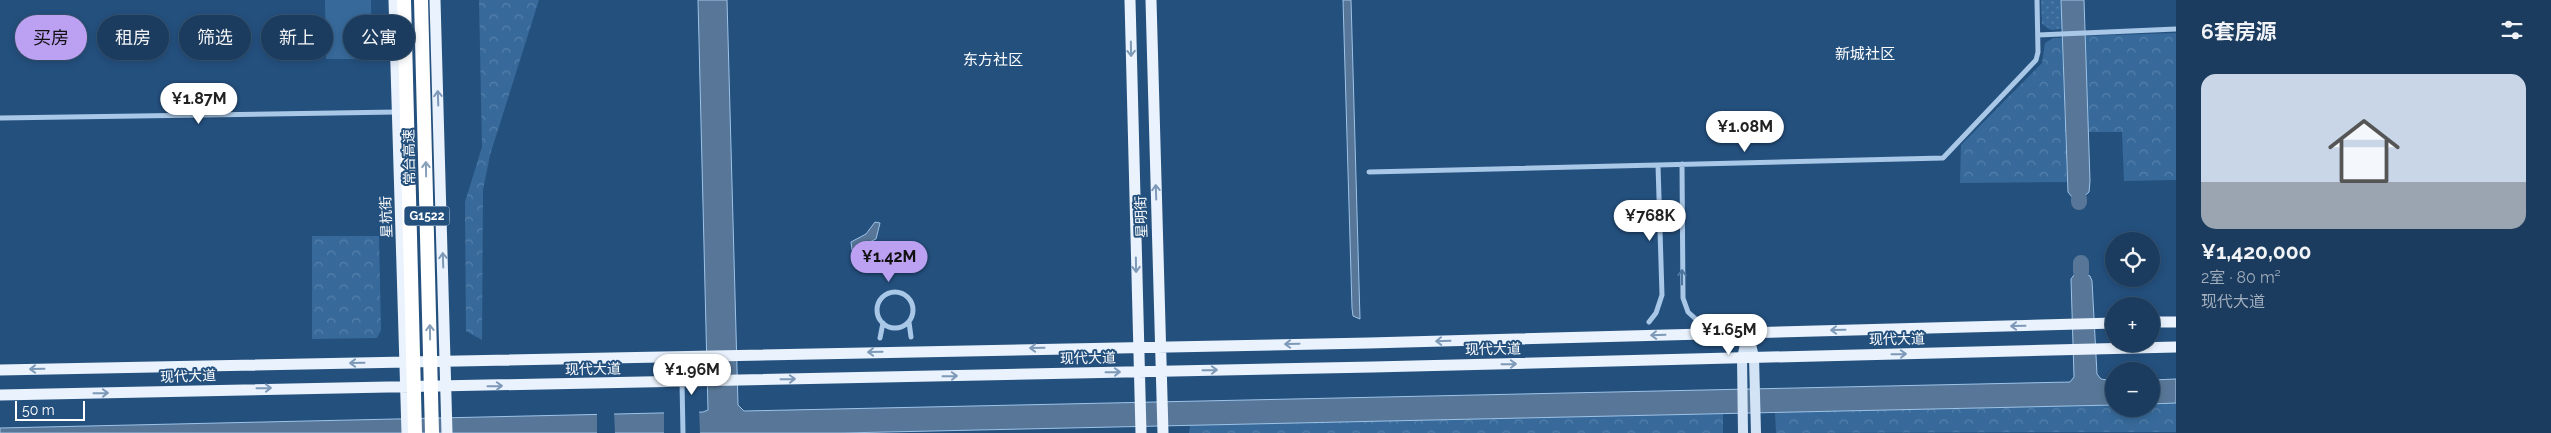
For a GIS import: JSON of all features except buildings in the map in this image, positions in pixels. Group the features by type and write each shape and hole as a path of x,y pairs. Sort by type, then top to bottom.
{"highway":[{"name":"常台高速","path":"404,0 415,433"},
{"name":"常台高速","path":"421,0 432,433"}],"main road":[{"name":"星杭街","path":"394,0 407,433"},
{"path":"436,0 447,433"},
{"name":"星明街","path":"1130,0 1141,433"},
{"name":"星明街","path":"1150,0 1163,433"},
{"path":"2160,322 2176,322"},
{"name":"现代大道","path":"0,370 1138,346 1369,343 2105,324"},
{"path":"1748,332 1754,357 1756,433"},
{"path":"1743,433 1742,358 1748,332"},
{"name":"现代大道","path":"0,395 682,382 2176,347"}],"street":[{"path":"1368,172 1943,158 2033,64 2038,52 2037,0"},
{"path":"2038,35 2176,28"},
{"path":"0,118 398,112"},
{"path":"1682,164 1683,298 1688,312 1698,321"},
{"path":"1650,322 1656,313 1662,295 1658,165"},
{"path":"900,293 910,300 913,311 908,322 899,328 883,323 877,313 879,302 888,294 900,293"},
{"path":"908,322 911,337"},
{"path":"880,338 883,323"},
{"path":"682,382 683,433"}],"green space":[{"path":"325,0 371,0 371,15 343,15 343,59 333,59 333,15 325,15"},
{"path":"479,0 539,0 490,155 483,190 482,340 466,331 465,202 482,147"},
{"path":"2041,0 2061,0 2062,29 2051,30 2042,24"},
{"path":"2176,33 2176,180 2124,181 2122,132 2088,132 2085,36"},
{"path":"2053,38 2062,38 2067,182 1960,183 1961,145 2042,63 2045,43"},
{"path":"2170,115 2176,115 2176,170 2171,170"},
{"path":"312,236 379,236 381,330 377,338 312,339"},
{"path":"2176,403 2176,432 1776,433 1775,412 2105,405 2105,417 2160,417 2160,404"},
{"path":"1723,413 1723,433 1189,433 1190,425"}],"shaded area":[{"path":"698,0 727,0 738,405 744,411 2070,382 2074,377 2071,279 2074,275 2081,272 2090,276 2092,281 2097,374 2101,379 2105,380 2105,405 842,433 0,433 0,428 703,412 708,410"},
{"path":"1343,0 1351,0 1360,319 1353,316 1352,308"},
{"path":"2061,0 2084,0 2090,181 2089,192 2081,199 2072,197 2068,192"},
{"path":"875,222 880,223 876,239 852,250 851,242 866,234"},
{"path":"2176,379 2176,403 2160,404 2160,380"}],"pier":[{"path":"664,410 699,410 700,433 664,433"},
{"path":"597,412 614,412 615,433 597,433"}],"waterway":[{"path":"2081,263 2081,272"}],"district":[{"name":"新城社区","path":"1865,54"},
{"name":"东方社区","path":"993,60"}]}
